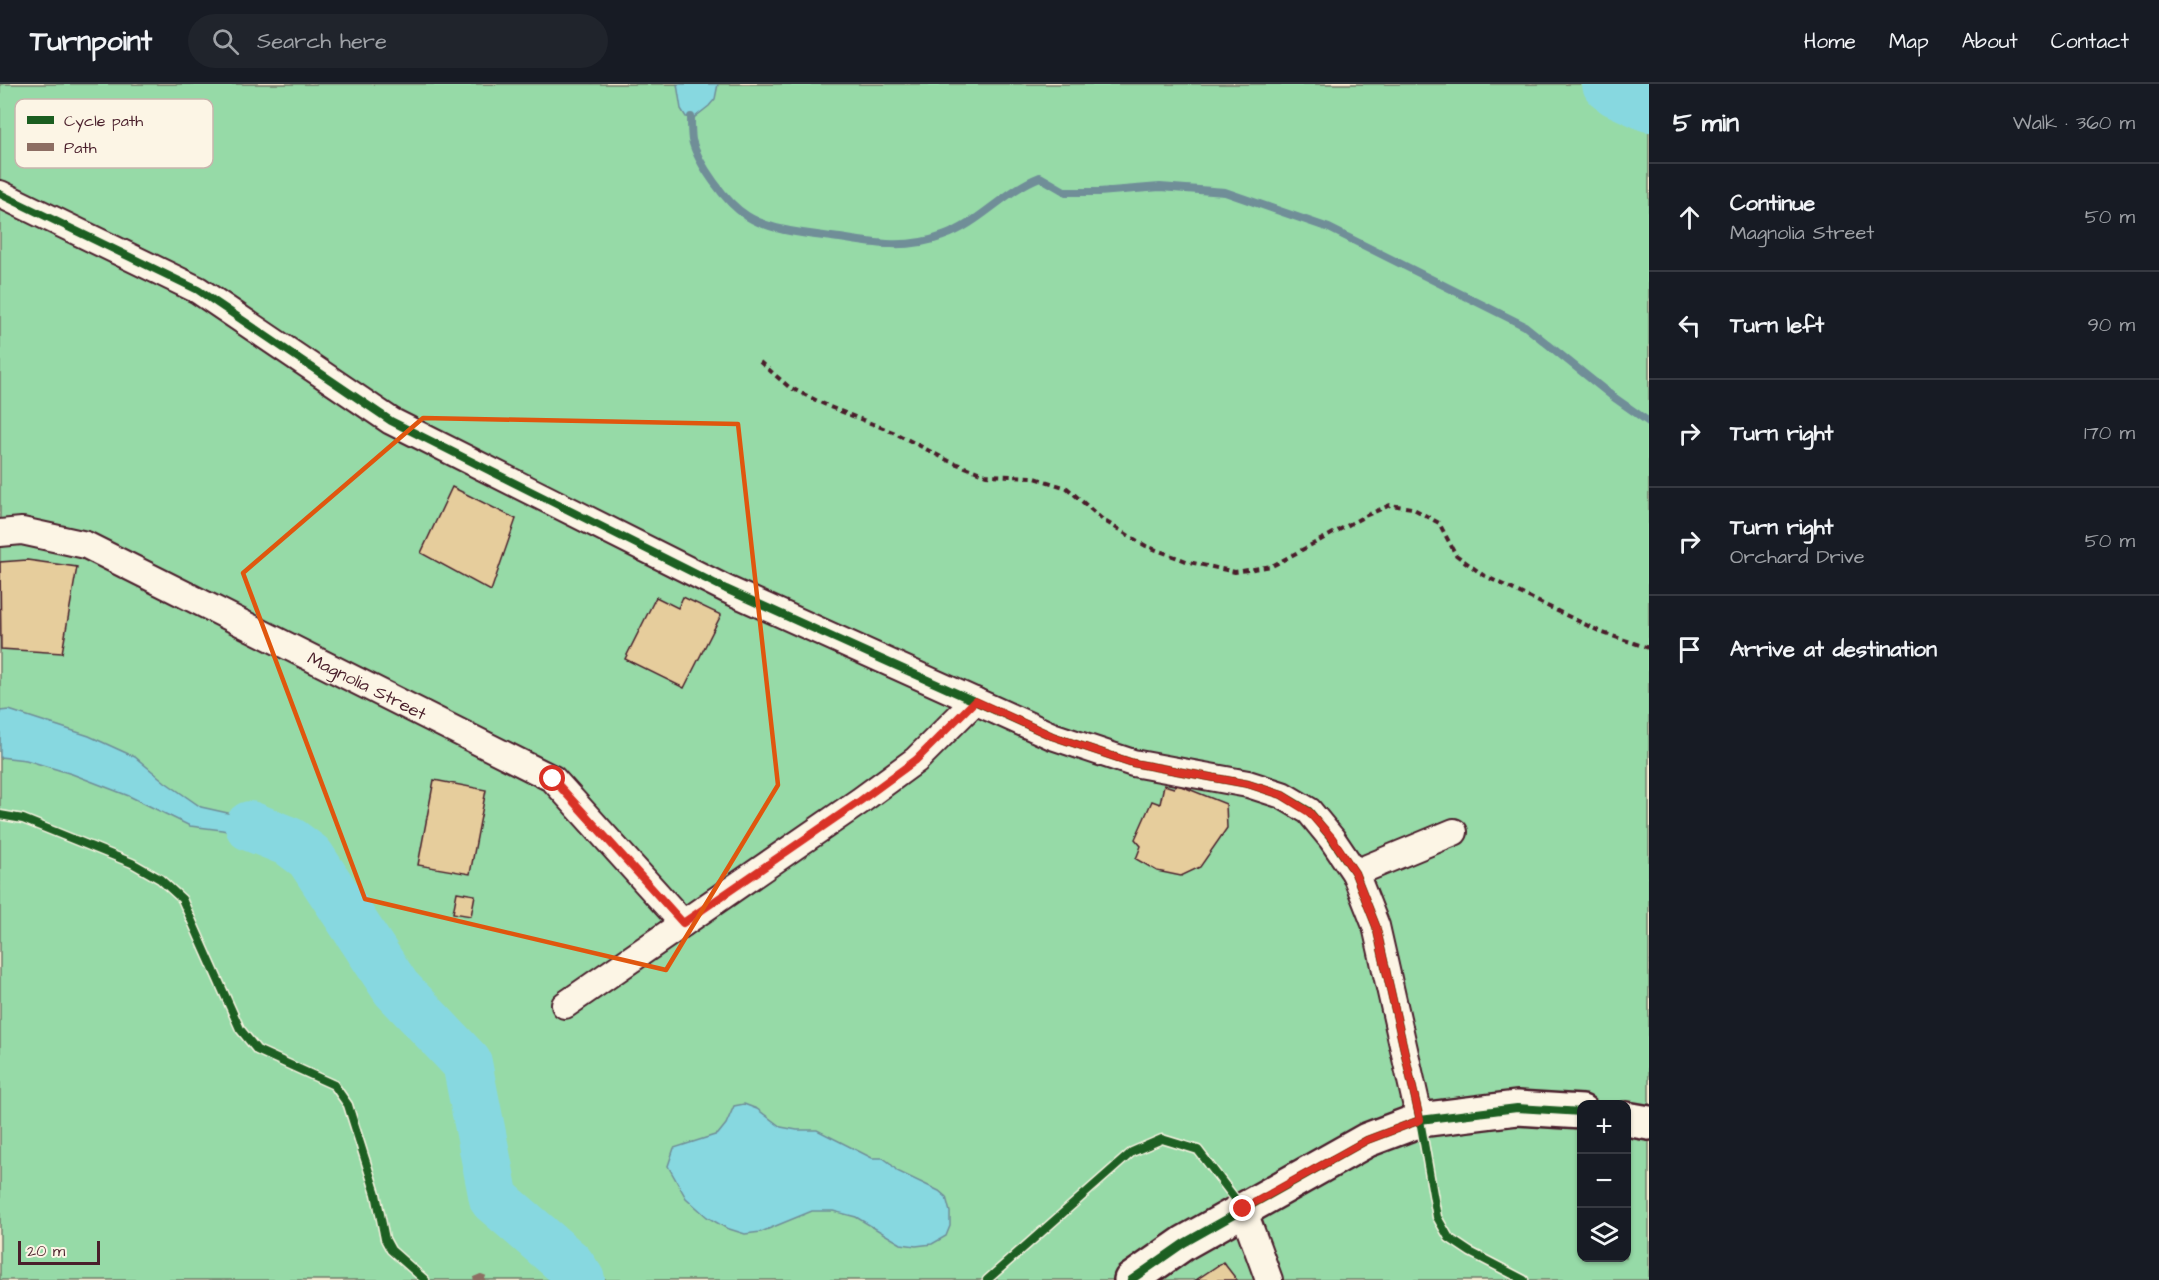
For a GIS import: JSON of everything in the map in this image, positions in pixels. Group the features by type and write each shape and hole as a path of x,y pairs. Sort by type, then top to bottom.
{"street":[{"path":"0,194 198,290 391,421 726,589 1052,736 1133,763 1248,784 1282,795 1309,812 1332,838 1355,873 1376,926 1420,1120"},
{"name":"Magnolia Street","path":"0,533 22,531 86,545 553,779 683,923"},
{"path":"565,1005 916,760 975,701"},
{"path":"1355,873 1454,832"},
{"path":"1131,1280 1184,1243 1367,1140 1420,1120 1517,1108 1577,1113"},
{"path":"1631,1120 1649,1124"},
{"path":"1243,1209 1269,1280"}],"path":[{"path":"760,362 789,387 830,407 893,432 949,461 986,475 1032,477 1068,488 1102,520 1146,546 1189,562 1235,572 1272,566 1390,505 1412,508 1439,523 1456,555 1483,575 1603,633 1649,648"}],"highlighted area":[{"path":"423,418 738,424 778,785 666,970 365,899 243,573"}],"green space":[{"path":"0,84 1649,84 1649,1280 0,1280"}],"water":[{"path":"677,84 718,84 715,99 709,106 695,117 686,117 681,109"},
{"path":"9,710 89,736 135,757 165,782 201,807 250,818 291,838 310,857 288,844 222,830 190,826 129,796 72,774 26,760 0,757 0,711"},
{"path":"744,1104 757,1109 781,1127 817,1130 872,1158 883,1158 897,1171 939,1191 946,1197 950,1212 950,1226 946,1236 932,1244 916,1246 901,1244 856,1217 833,1211 812,1211 761,1232 745,1234 726,1228 707,1217 686,1198 668,1166 674,1148 718,1134 726,1124 734,1106"}],"building":[{"path":"452,487 516,519 491,591 421,553"},
{"path":"27,560 77,567 62,653 1,649 0,562"},
{"path":"656,597 678,608 683,597 721,615 684,688 625,659"},
{"path":"434,780 486,790 470,874 418,865"},
{"path":"1176,784 1226,804 1227,828 1200,867 1181,876 1157,871 1136,859 1141,846 1135,839 1152,801 1160,804 1164,785 1174,788"},
{"path":"457,892 475,895 471,916 453,913"},
{"path":"1223,1262 1237,1280 1196,1280"}],"waterway":[{"path":"1607,84 1616,92 1649,107"},
{"path":"691,117 695,150 730,202 747,216 768,226 805,234 892,244 930,240 956,231 1015,190 1040,177 1066,192 1160,187 1225,192 1329,228 1525,326 1612,396 1649,422"},
{"path":"250,826 290,842 310,857 396,988 467,1063 494,1199 569,1264 580,1280"}],"marked path":[{"path":"474,1280 481,1277 489,1280"}],"cycle path":[{"path":"0,194 198,290 391,421 726,589 1052,736 1133,763 1248,784 1282,795 1309,811 1355,873 1376,926 1420,1120 1437,1217 1449,1238 1470,1252 1524,1280"},
{"path":"0,815 23,819 132,863 160,879 182,899 240,1029 257,1050 334,1085 348,1105 376,1194 385,1239 391,1250 425,1280"},
{"path":"1131,1280 1184,1243 1367,1140 1420,1120 1517,1108 1577,1112"},
{"path":"987,1280 1132,1152 1162,1139 1198,1150 1243,1209"}],"route":[{"path":"553,779 683,923 916,760 975,701 1052,736 1133,763 1248,784 1282,795 1309,812 1332,838 1355,873 1376,926 1420,1120 1367,1140 1243,1209"}]}
